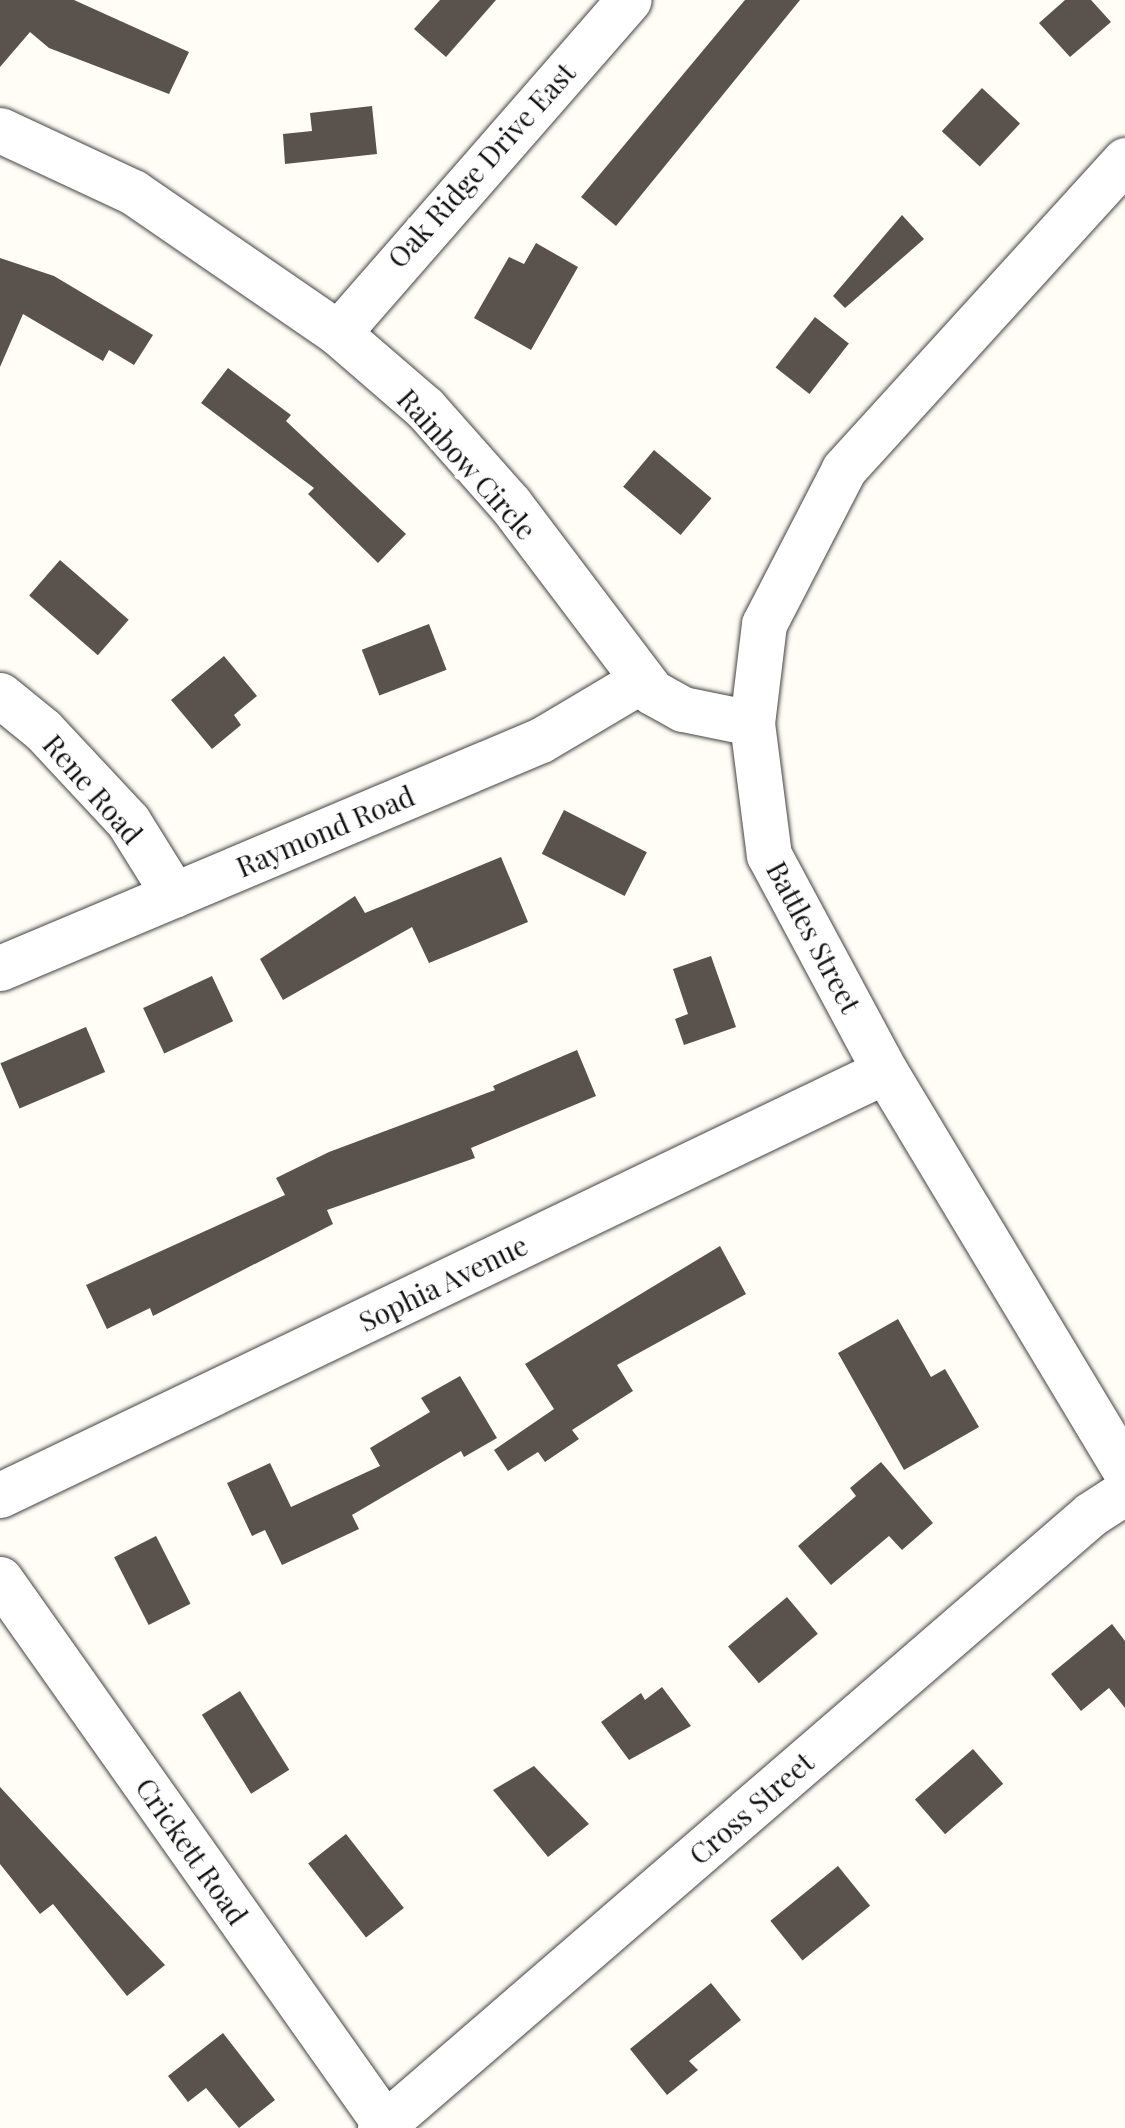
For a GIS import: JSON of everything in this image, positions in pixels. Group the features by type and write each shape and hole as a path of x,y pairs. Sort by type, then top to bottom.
{"street":[{"name":"Oak Ridge Drive East","path":"338,333 628,0"},
{"name":"Rainbow Circle","path":"0,130 134,192 338,333 425,408 510,504 642,680 683,710 752,722"},
{"name":"Battles Street","path":"1125,160 844,469 764,624 752,722 769,854 885,1072 1125,1470"},
{"name":"Raymond Road","path":"0,968 540,740 642,680"},
{"name":"Rene Road","path":"0,694 43,730 128,822 174,895"},
{"name":"Sophia Avenue","path":"0,1495 885,1072"},
{"name":"Cross Street","path":"382,2126 1091,1514 1125,1492"},
{"name":"Crickett Road","path":"0,1579 382,2126"}],"building":[{"path":"0,0 74,0 189,52 169,94 49,48 30,32 0,67"},
{"path":"440,0 496,0 446,57 414,29"},
{"path":"745,0 800,0 616,226 581,197"},
{"path":"1065,0 1091,0 1111,22 1070,57 1039,23"},
{"path":"982,88 1020,123 980,167 942,131"},
{"path":"372,106 377,154 285,164 283,134 312,131 310,113"},
{"path":"902,215 924,239 845,308 833,296"},
{"path":"536,243 578,267 531,350 474,318 509,257 524,264"},
{"path":"0,258 54,276 153,335 134,365 109,350 103,361 23,314 0,367"},
{"path":"815,317 849,343 809,394 776,367"},
{"path":"228,368 291,415 286,421 406,534 378,563 308,494 314,488 201,403"},
{"path":"654,450 711,498 681,535 623,487"},
{"path":"60,560 129,620 98,655 29,595"},
{"path":"429,624 447,670 379,696 362,650"},
{"path":"224,656 257,696 234,715 241,725 212,749 171,700"},
{"path":"564,810 647,852 625,896 542,854"},
{"path":"501,857 528,922 429,963 412,927 283,1000 260,959 355,896 365,913"},
{"path":"711,956 736,1027 684,1045 675,1019 688,1014 673,969"},
{"path":"212,976 233,1021 164,1053 143,1008"},
{"path":"86,1027 105,1072 20,1108 0,1063"},
{"path":"577,1050 596,1096 471,1148 475,1158 327,1210 333,1224 153,1316 150,1308 107,1329 86,1285 285,1195 276,1178 329,1152 495,1090 493,1086"},
{"path":"720,1246 746,1294 617,1365 633,1391 572,1430 579,1439 545,1462 538,1452 508,1471 494,1450 554,1409 525,1364"},
{"path":"898,1319 931,1377 945,1369 979,1427 904,1470 838,1353"},
{"path":"460,1376 497,1438 464,1457 461,1451 352,1515 359,1529 282,1565 265,1530 252,1536 227,1483 270,1463 291,1507 380,1466 370,1448 430,1412 421,1398"},
{"path":"881,1462 933,1523 902,1550 889,1536 831,1585 798,1546 856,1496 850,1488"},
{"path":"156,1536 191,1604 149,1625 114,1557"},
{"path":"787,1597 818,1634 759,1683 728,1646"},
{"path":"1112,1624 1125,1641 1125,1708 1109,1688 1081,1711 1051,1674"},
{"path":"662,1687 691,1726 629,1760 601,1722 641,1693 645,1700"},
{"path":"240,1691 289,1770 251,1794 202,1715"},
{"path":"973,1749 1003,1784 945,1834 915,1800"},
{"path":"534,1766 589,1824 548,1857 493,1790"},
{"path":"0,1787 165,1965 127,1996 53,1904 40,1914 0,1864"},
{"path":"346,1834 404,1908 366,1938 308,1864"},
{"path":"838,1866 870,1906 802,1960 770,1921"},
{"path":"711,1983 741,2020 689,2061 698,2070 667,2095 630,2049"},
{"path":"223,2033 275,2100 239,2128 206,2088 188,2102 168,2076"}]}
